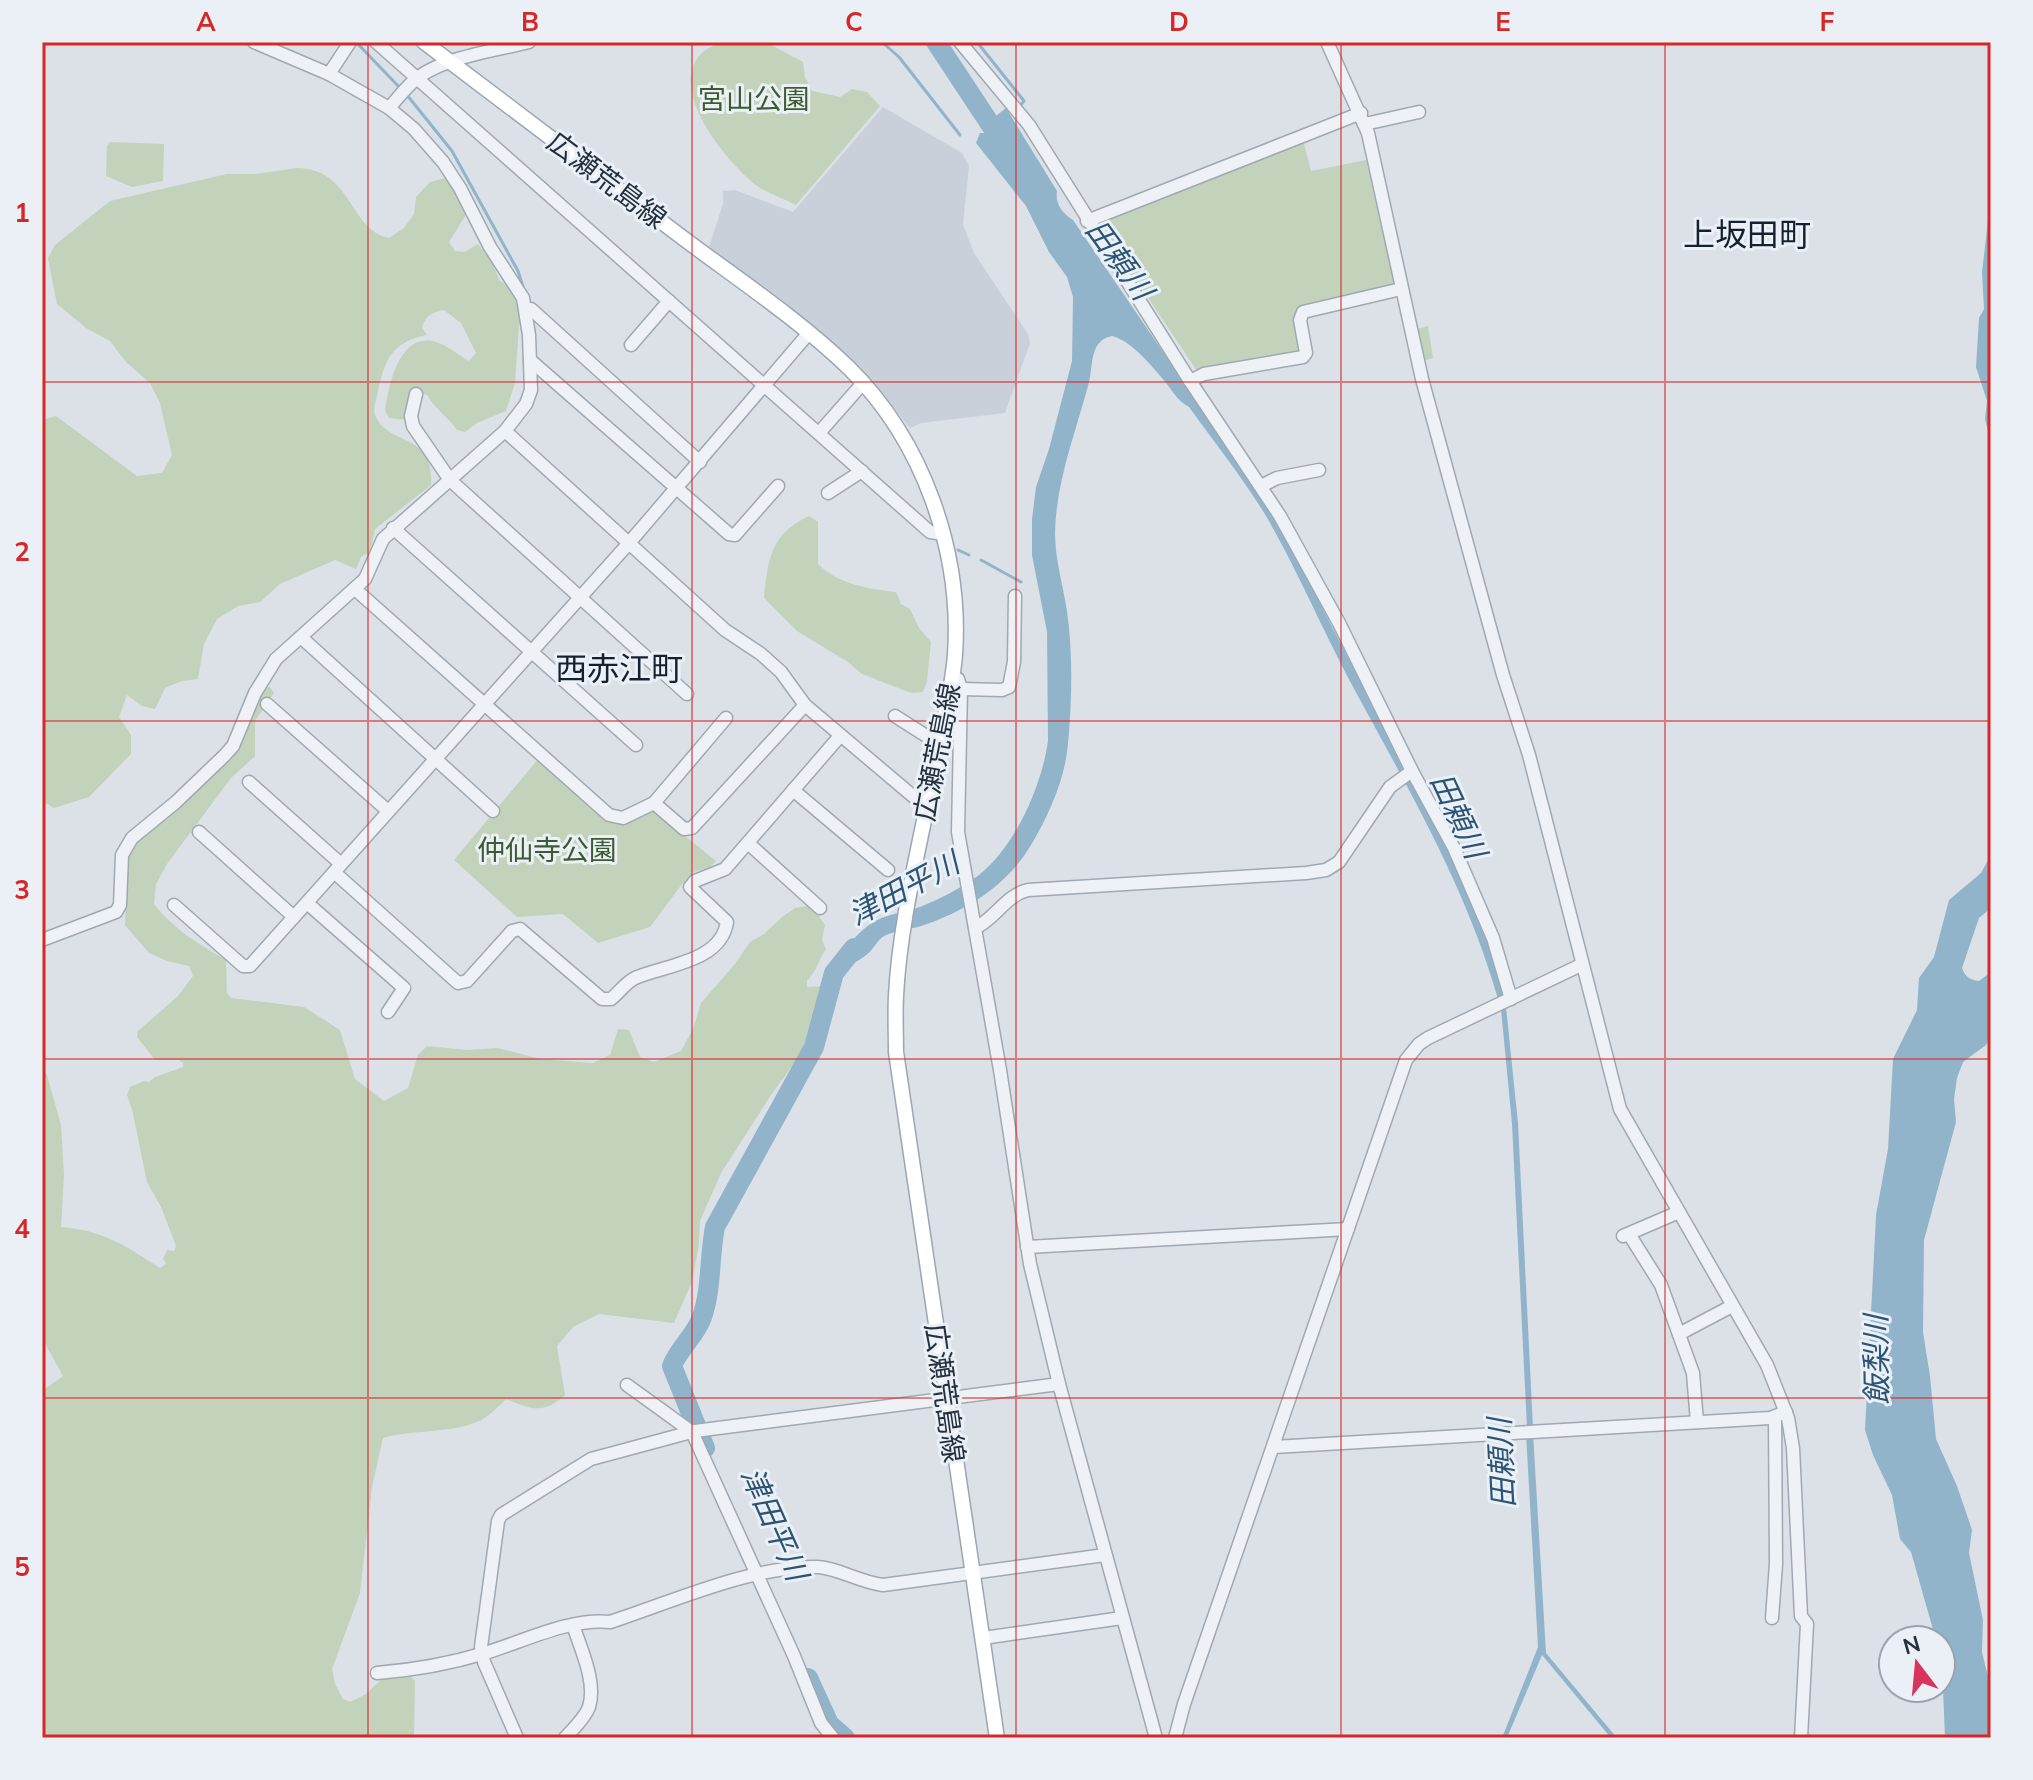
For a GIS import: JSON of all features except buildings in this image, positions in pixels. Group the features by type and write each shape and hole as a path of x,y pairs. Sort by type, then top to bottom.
{"main road":[{"name":"広瀬荒島線","path":"424,42 808,334 863,383 890,417 921,471 943,534 956,611 957,682 939,744 902,941 896,995 896,1052 997,1738"}],"street":[{"path":"42,940 116,912 120,905 122,855 132,838 176,802 233,746 255,693 276,659 355,589 370,572 378,549 393,528 505,431 519,415 529,396 526,309 516,286 490,247 443,162 414,129 389,108 329,74 254,42"},
{"path":"329,74 350,42"},
{"path":"376,42 764,388 930,532 943,534"},
{"path":"389,108 417,78 451,63 529,42"},
{"path":"960,42 1029,125 1087,221 1261,486 1339,623 1407,774 1454,848 1493,938 1509,1000"},
{"path":"1327,42 1363,119 1422,379 1503,675 1529,755 1620,1109 1767,1365 1793,1448 1801,1616 1807,1624 1801,1738"},
{"path":"1087,221 1363,119 1419,112"},
{"path":"1190,381 1204,374 1303,357 1306,353 1300,320 1303,312 1401,289"},
{"path":"631,345 669,301"},
{"path":"526,309 531,309 700,462"},
{"path":"174,905 247,967 677,489 808,334"},
{"path":"530,360 729,534 735,535 778,486"},
{"path":"819,433 863,383"},
{"path":"416,394 411,416 413,425 450,480 687,694"},
{"path":"505,431 725,630 781,672 805,705 927,808"},
{"path":"1261,486 1277,478 1319,470"},
{"path":"828,493 862,471"},
{"path":"393,528 636,745"},
{"path":"355,589 609,815 623,818 654,803 726,718"},
{"path":"1015,596 1011,685 1002,690 957,682 958,823 1036,1295 1156,1738"},
{"path":"303,639 493,811"},
{"path":"267,704 388,811"},
{"path":"654,803 684,829 692,828 805,705"},
{"path":"895,716 939,744"},
{"path":"249,782 458,983 467,981 512,931 520,929 602,999 609,1000 633,979 709,951 727,927 727,922 690,887 695,881 725,869 840,736"},
{"path":"975,928 1013,896 1028,890 1326,870 1339,862 1390,787 1407,774"},
{"path":"793,790 888,870"},
{"path":"199,832 294,917"},
{"path":"749,844 820,908"},
{"path":"307,903 404,988 388,1012"},
{"path":"1175,1738 1184,1704 1406,1060 1428,1038 1581,965"},
{"path":"1679,1212 1626,1235 1658,1279 1679,1334 1693,1373 1697,1422"},
{"path":"1027,1247 1348,1229"},
{"path":"1679,1334 1732,1306"},
{"path":"517,1738 481,1654 501,1515 591,1459 697,1431 1059,1384"},
{"path":"627,1385 697,1431 760,1573 821,1723 833,1738"},
{"path":"1274,1447 1697,1422 1780,1414"},
{"path":"1772,1618 1780,1414"},
{"path":"377,1673 420,1670 590,1620 610,1622 760,1573 820,1567 864,1583 883,1585 1105,1555"},
{"path":"983,1638 1122,1618"},
{"path":"565,1738 585,1714 590,1698 587,1660 573,1625"}],"shaded area":[{"path":"883,107 962,153 969,166 963,225 974,253 1028,334 1030,343 1005,413 921,423 910,428 842,353 708,250 723,204 723,191 735,190 793,212"}],"green space":[{"name":"宮山公園","path":"720,42 766,42 803,62 805,77 812,91 840,97 852,89 867,92 880,106 796,205 752,182 727,156 702,121 694,102 691,83 693,66 704,51"},
{"path":"1303,140 1311,171 1366,160 1395,288 1299,309 1303,350 1299,355 1197,371 1111,242 1108,224 1114,214"},
{"path":"110,142 164,144 163,181 132,187 106,176 107,146"},
{"path":"297,168 315,171 329,178 365,223 389,238 404,228 414,214 416,197 430,182 445,178 458,192 467,213 449,242 455,251 465,252 478,244 493,264 499,280 514,290 520,312 515,383 506,411 477,423 465,432 457,430 427,395 413,390 406,420 389,418 385,410 393,375 405,352 413,345 423,341 436,342 469,361 476,353 461,323 444,310 430,315 422,328 427,335 405,343 391,355 374,410 384,427 411,443 426,457 431,485 375,529 370,552 361,557 356,569 335,560 280,584 260,602 238,606 217,619 204,644 198,679 165,688 155,709 142,706 127,695 119,717 131,735 131,754 89,797 54,808 42,801 42,420 56,416 137,476 162,473 172,455 160,403 150,383 126,362 110,341 86,328 57,304 48,258 55,245 110,201 227,174"},
{"path":"1428,326 1433,358 1423,361 1414,330"},
{"path":"809,516 818,522 818,564 844,581 896,592 901,604 910,609 919,628 931,642 923,692 911,693 862,674 797,631 764,598 773,550 786,531"},
{"path":"270,687 274,693 255,721 255,756 231,778 167,864 156,884 154,904 196,942 226,960 227,993 231,998 304,1007 340,1030 355,1079 384,1101 408,1088 418,1055 427,1046 467,1050 498,1048 540,1059 593,1063 610,1055 618,1029 629,1030 640,1057 654,1062 681,1051 693,1029 701,1003 750,942 795,908 811,905 825,925 822,940 826,949 807,981 807,987 826,986 822,1005 804,1050 721,1173 700,1221 692,1282 674,1323 599,1314 573,1327 557,1346 565,1395 558,1401 544,1408 531,1408 507,1399 485,1418 466,1426 383,1438 372,1487 360,1593 332,1669 343,1699 350,1702 366,1694 385,1676 411,1677 415,1681 414,1738 42,1738 42,1391 63,1376 42,1338 42,1068 47,1075 61,1125 64,1175 61,1227 102,1236 160,1268 166,1264 163,1259 167,1250 174,1251 176,1246 161,1207 147,1182 127,1095 130,1087 183,1067 179,1060 155,1060 137,1037 138,1031 178,996 193,976 189,966 149,953 125,925 127,856 134,843 207,778 265,688"},
{"name":"仲仙寺公園","path":"539,758 607,818 653,810 716,861 710,867 694,872 682,884 650,927 598,943 563,914 517,917 454,860"}],"water":[{"path":"1006,108 1057,191 1060,208 1073,220 1275,516 1465,885 1486,934 1505,996 1498,999 1485,957 1434,838 1266,516 1189,407 1177,398 1139,353 1112,336 1104,339 1095,349 1088,386 1062,477 1056,514 1056,552 1069,627 1071,694 1066,757 1050,809 1022,859 986,894 943,918 886,935 865,956 838,970 849,946 868,926 884,917 943,897 972,880 992,863 1025,814 1045,758 1048,741 1047,632 1032,555 1032,519 1036,487 1072,361 1073,297 1067,277 1049,252 1026,206 976,143 980,133 985,133 982,127"},
{"path":"1991,194 1991,443 1985,419 1987,401 1976,367 1979,318 1984,309 1982,272"},
{"name":"飯梨川","path":"1991,855 1991,908 1979,918 1962,968 1968,978 1979,981 1991,972 1991,1036 1986,1045 1963,1062 1957,1078 1954,1099 1956,1122 1924,1240 1923,1332 1936,1439 1972,1530 1969,1553 1983,1620 1982,1652 1991,1689 1991,1738 1945,1738 1944,1704 1957,1704 1957,1624 1931,1624 1911,1552 1900,1539 1892,1495 1865,1430 1876,1215 1888,1149 1893,1059 1917,1010 1919,978 1934,957 1949,900 1981,873"},
{"path":"1506,1007 1518,1123 1533,1428 1527,1428 1512,1124 1501,1009"},
{"path":"1526,1433 1533,1433 1546,1653 1617,1738 1611,1738 1542,1655 1507,1738 1502,1738 1538,1647"}],"waterway":[{"path":"356,42 402,90"},
{"path":"882,42 899,57 960,135"},
{"name":"田頼川","path":"936,42 1004,145"},
{"path":"977,42 1024,101 1020,106"},
{"path":"407,95 452,151 518,271 524,290"},
{"path":"958,550 969,555"},
{"path":"981,560 1021,582"},
{"name":"津田平川","path":"705,1448 672,1366 702,1317 715,1227 814,1047 834,973 854,948"},
{"name":"津田平川","path":"808,1678 829,1724 845,1738"}],"district":[{"name":"上坂田町","path":"1747,235"},
{"name":"西赤江町","path":"619,669"}]}
